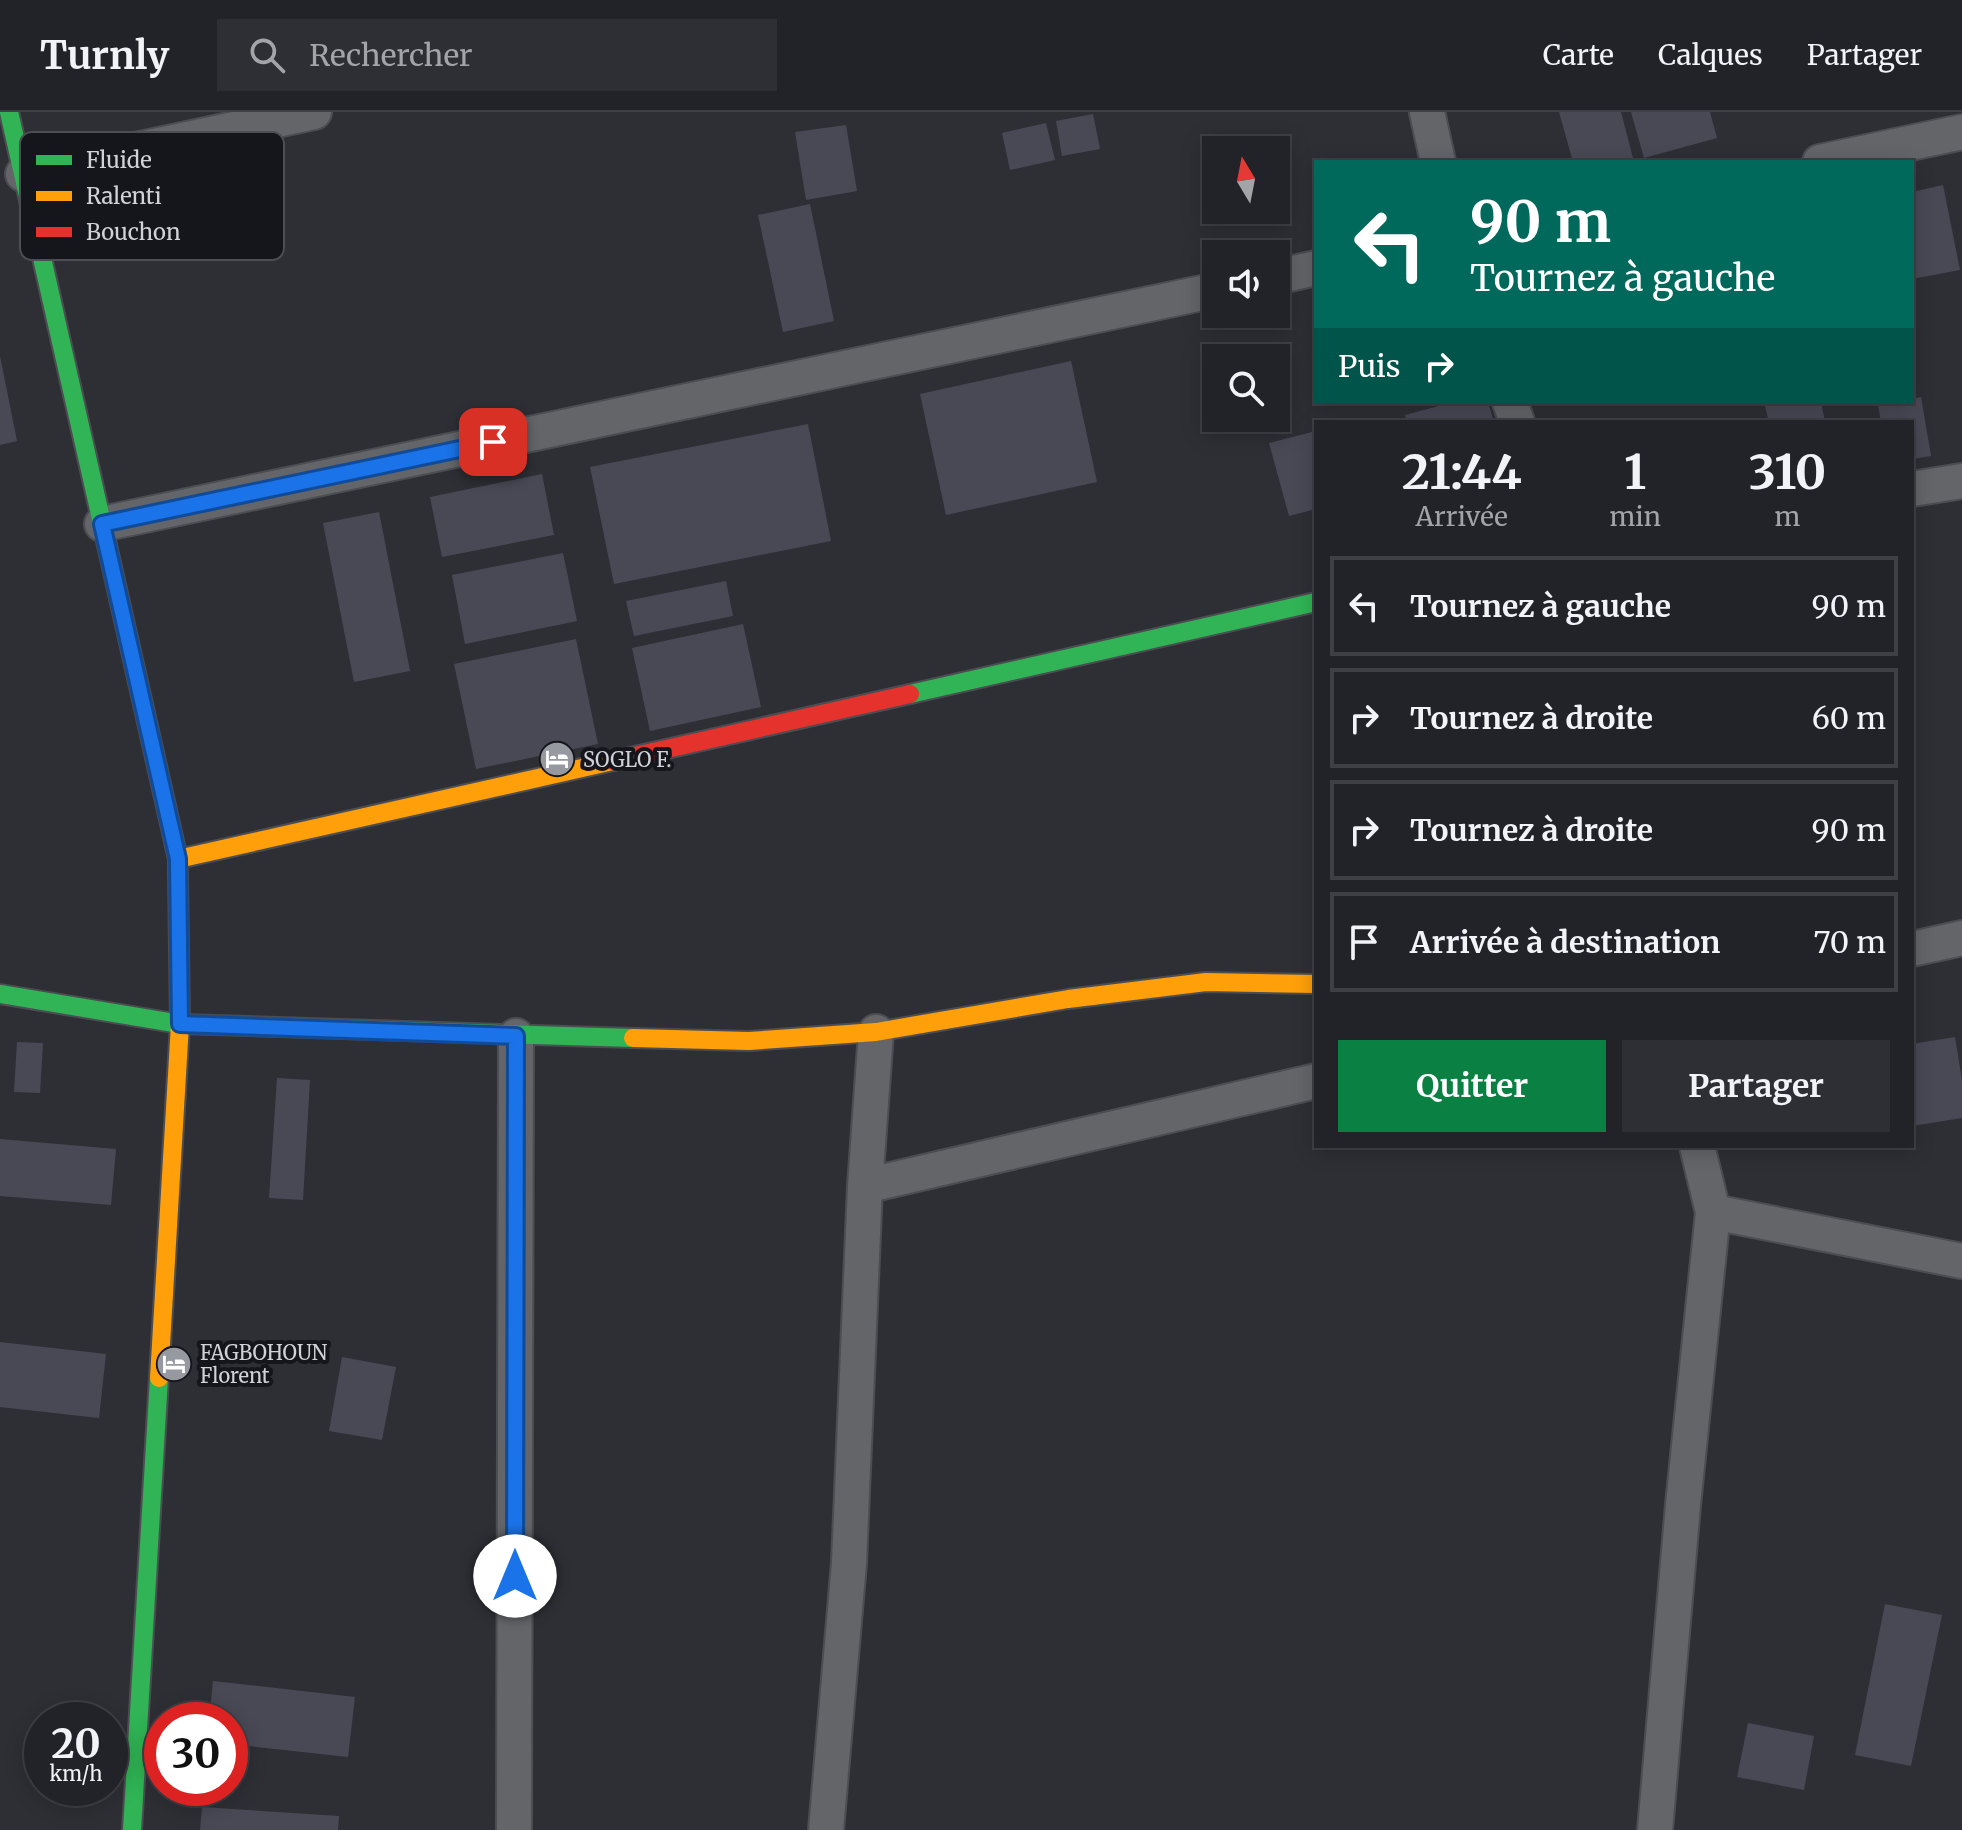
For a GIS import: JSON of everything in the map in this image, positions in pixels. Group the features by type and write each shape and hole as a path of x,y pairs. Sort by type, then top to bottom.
{"street":[{"path":"9,112 20,161"},
{"path":"220,132 314,112"},
{"path":"1427,112 1438,160"},
{"path":"1829,160 1962,132"},
{"path":"42,260 178,859 180,1024 132,1830"},
{"path":"1290,274 1314,268"},
{"path":"102,524 1202,293"},
{"path":"1914,489 1962,481"},
{"path":"178,859 1314,602"},
{"path":"1914,949 1962,938"},
{"path":"0,994 180,1024 749,1041 876,1032 1068,999 1206,982 1314,984"},
{"path":"826,1830 849,1563 865,1186 876,1032"},
{"path":"514,1830 516,1036"},
{"path":"865,1186 1314,1081"},
{"path":"1655,1830 1683,1505 1713,1212 1697,1148"},
{"path":"1713,1212 1962,1261"}],"building":[{"path":"1559,112 1621,112 1633,160 1572,160"},
{"path":"1631,112 1710,112 1717,138 1644,158"},
{"path":"1093,114 1100,149 1062,156 1056,121"},
{"path":"1046,123 1055,160 1010,170 1002,133"},
{"path":"846,125 857,191 806,200 795,132"},
{"path":"1943,185 1960,270 1914,279 1914,192"},
{"path":"810,204 834,321 783,332 758,215"},
{"path":"0,356 17,441 0,445"},
{"path":"1071,361 1097,482 946,515 920,394"},
{"path":"1921,397 1931,456 1914,459 1914,420 1881,420 1878,405 1914,404 1914,399"},
{"path":"1446,404 1489,404 1493,420 1406,420 1405,415"},
{"path":"1764,404 1821,404 1825,420 1768,420"},
{"path":"808,424 831,541 614,584 590,467"},
{"path":"1314,432 1314,510 1289,516 1269,443"},
{"path":"542,474 554,535 442,557 430,497"},
{"path":"379,512 410,671 354,682 323,523"},
{"path":"563,553 577,621 465,644 452,575"},
{"path":"726,581 733,616 634,636 626,601"},
{"path":"743,624 761,707 650,731 632,648"},
{"path":"576,639 598,744 476,769 454,664"},
{"path":"1955,1037 1962,1080 1962,1118 1914,1126 1914,1044"},
{"path":"17,1042 43,1043 40,1093 14,1092"},
{"path":"277,1078 310,1080 303,1200 269,1198"},
{"path":"0,1139 116,1149 111,1205 0,1196"},
{"path":"0,1342 106,1354 99,1418 0,1407"},
{"path":"342,1357 396,1367 382,1440 329,1431"},
{"path":"1885,1604 1942,1615 1911,1766 1855,1755"},
{"path":"213,1681 355,1697 348,1757 248,1746 248,1702 211,1702"},
{"path":"1748,1723 1814,1736 1804,1790 1737,1777"},
{"path":"202,1807 339,1816 338,1830 200,1830"}],"traffic: fast":[{"path":"9,112 20,161"},
{"path":"42,260 178,859 178,874"},
{"path":"910,694 1314,602"},
{"path":"0,994 180,1024 633,1038"},
{"path":"132,1830 159,1378"}],"traffic: slow":[{"path":"178,859 613,761"},
{"path":"159,1378 180,1024 178,874"},
{"path":"633,1038 749,1041 876,1032 1068,999 1206,982 1314,984"}],"traffic: jam":[{"path":"613,761 910,694"}],"place":[{"name":"SOGLO F.","path":"557,759"},
{"name":"FAGBOHOUN Florent","path":"174,1364"}],"route":[{"path":"493,442 102,524 178,859 180,1024 516,1036 515,1576"}]}
